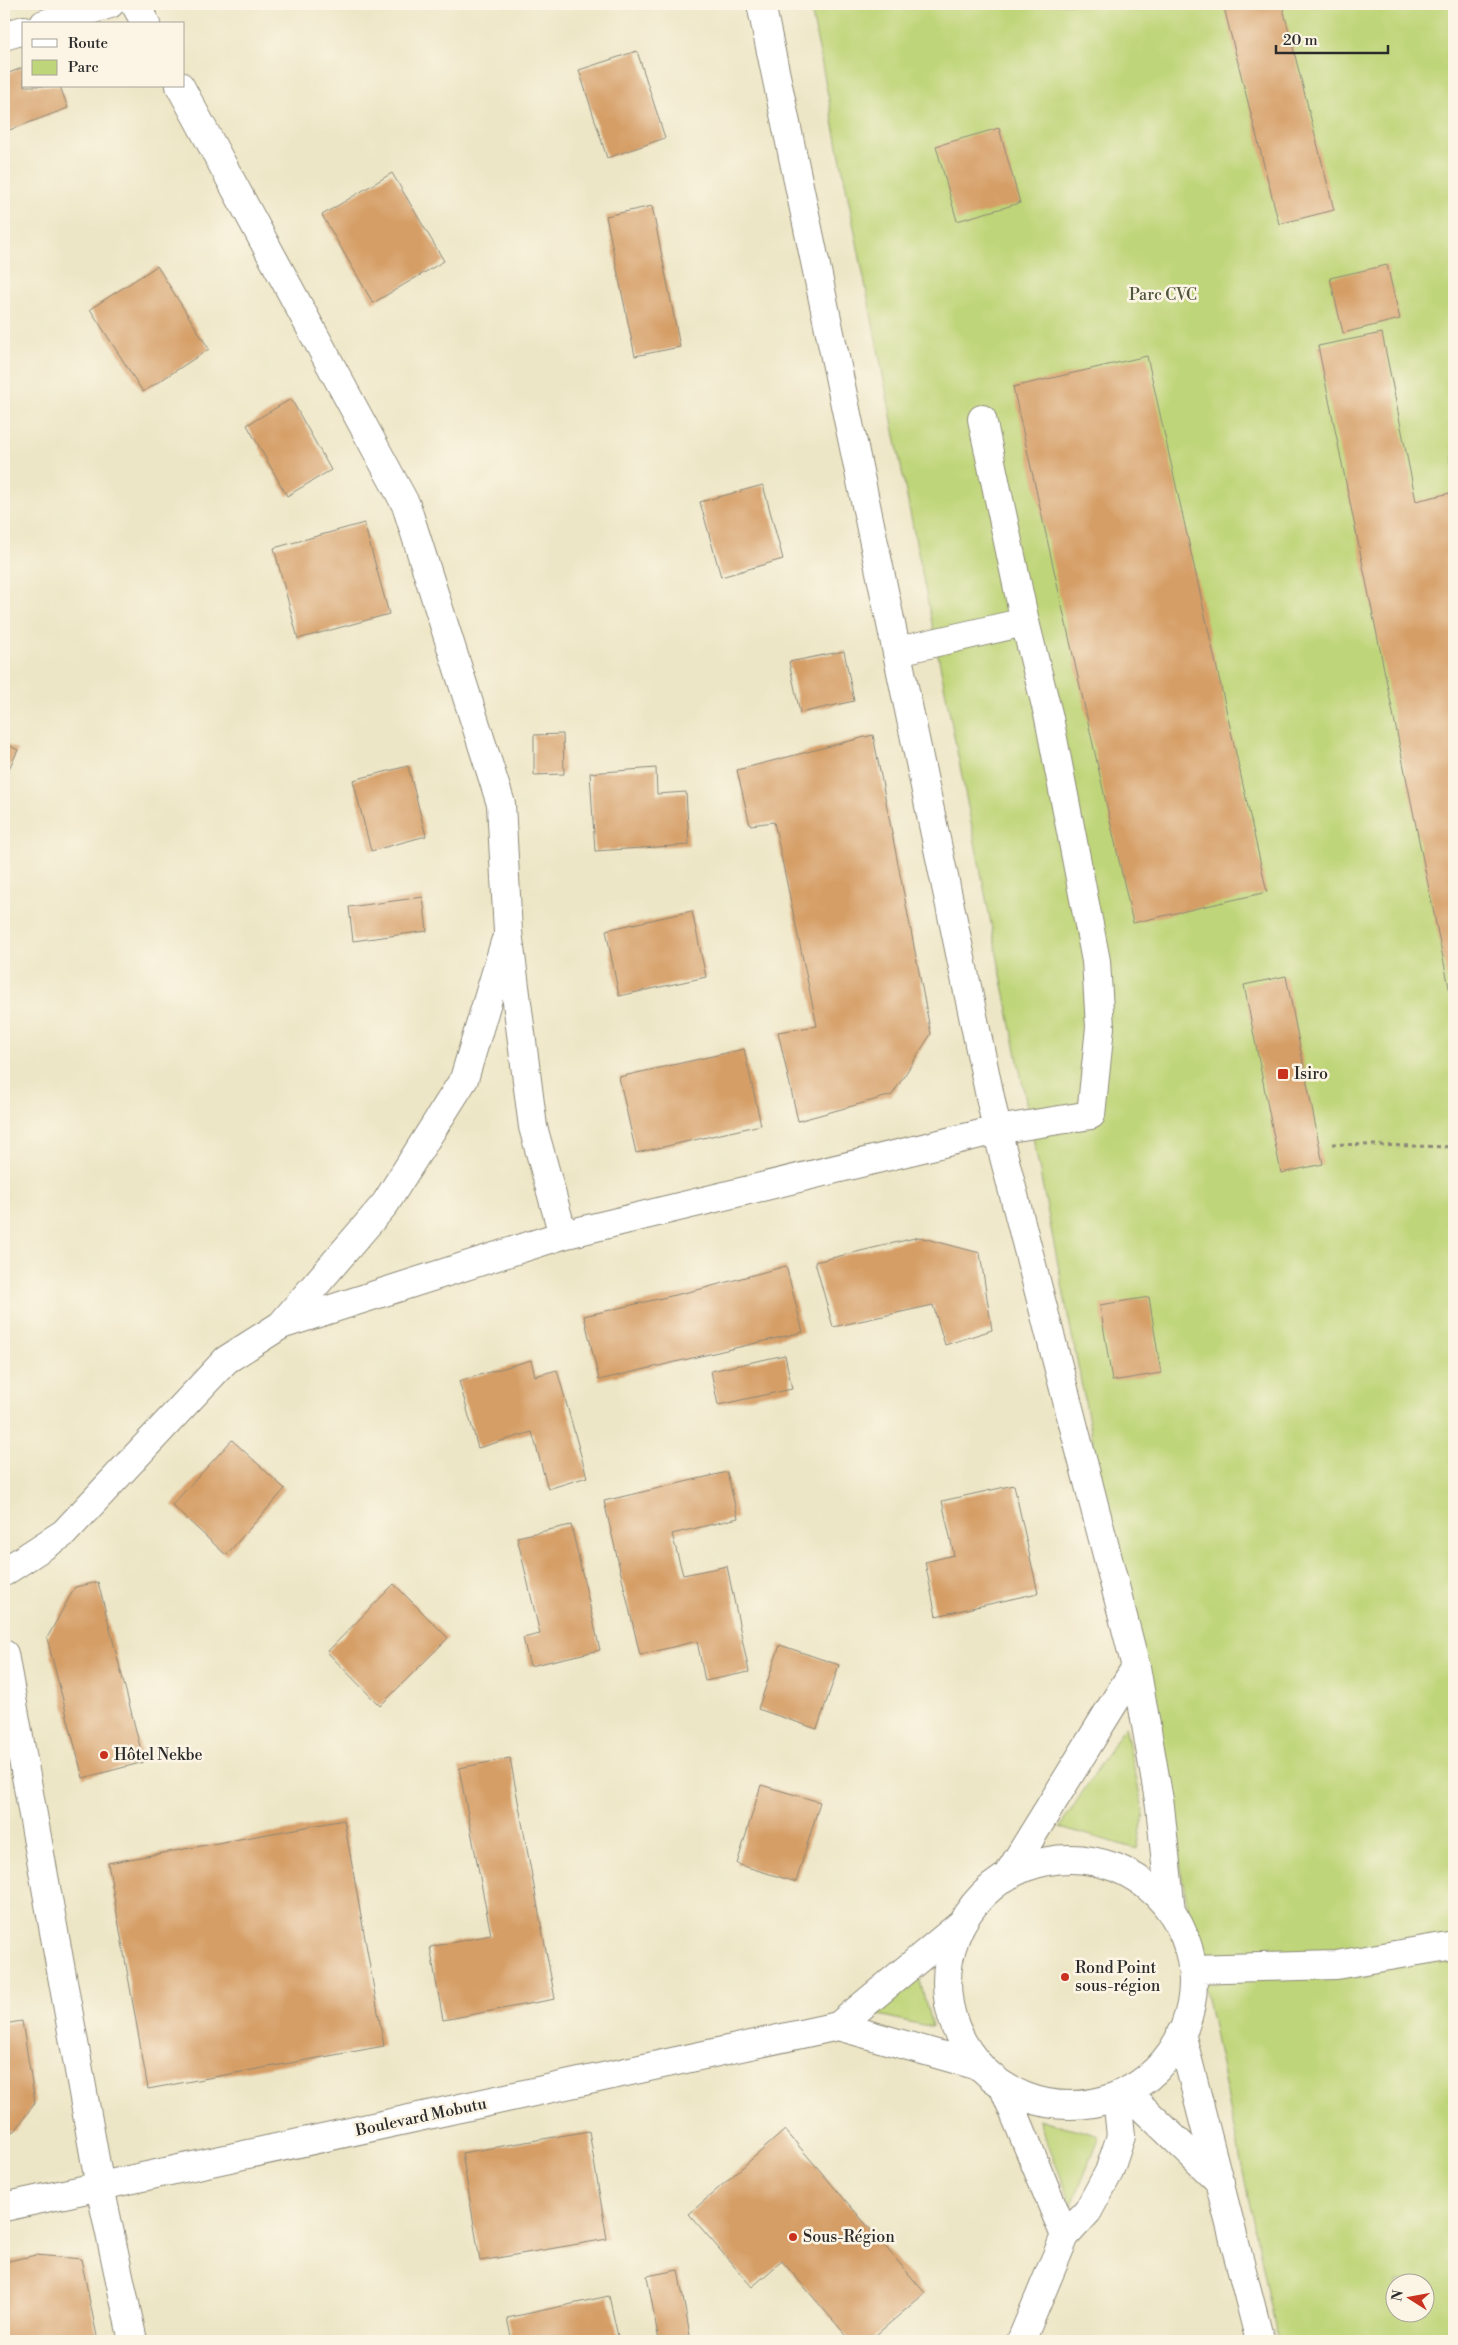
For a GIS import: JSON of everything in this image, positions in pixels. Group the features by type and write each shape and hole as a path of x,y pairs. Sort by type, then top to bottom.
{"main road":[{"path":"51,22 110,4"},
{"path":"136,4 145,22"},
{"path":"761,4 898,651 996,1130 1136,1667 1160,1806 1171,1912"},
{"path":"4,36 22,31"},
{"path":"181,88 406,505 501,804 508,932 533,1127 563,1236"},
{"path":"4,1572 64,1533 226,1360 281,1325 563,1236 996,1130 1091,1115 1100,1027 1096,961 1049,718 1025,622 982,419"},
{"path":"898,651 1025,622"},
{"path":"281,1325 386,1204 464,1079 508,932"},
{"path":"4,1654 100,2187 133,2341"},
{"path":"1007,1876 1136,1667"},
{"path":"1058,1860 1096,1861 1125,1871 1150,1888 1171,1912 1185,1939 1192,1969 1191,2002 1182,2033 1159,2067 1121,2094 1096,2103 1064,2106 1032,2100 1003,2086 980,2066 962,2041 950,2013 948,1975 951,1952 962,1923 981,1896 1007,1876 1035,1864 1058,1860"},
{"path":"838,2026 962,1923"},
{"path":"1192,1969 1336,1965 1454,1945"},
{"path":"838,2026 980,2066"},
{"name":"Boulevard Mobutu","path":"4,2207 838,2026"},
{"path":"1182,2033 1260,2341"},
{"path":"1003,2086 1065,2236"},
{"path":"1121,2094 1220,2182"},
{"path":"1021,2341 1065,2236 1088,2211 1109,2172 1121,2136 1121,2094"}],"path":[{"path":"1332,1144 1454,1147"}],"green space":[{"name":"Parc CVC","path":"810,4 1454,4 1454,2341 1278,2341 1114,1549"},
{"path":"1125,1726 1144,1814 1137,1849 1060,1827"},
{"path":"919,1977 932,2027 870,2013"},
{"path":"1038,2119 1100,2136 1072,2205"}],"building":[{"path":"1223,4 1282,4 1334,210 1279,224"},
{"path":"637,51 665,138 607,158 579,70"},
{"path":"22,68 22,88 61,88 68,108 4,132 4,75"},
{"path":"999,128 1020,203 957,221 936,146"},
{"path":"392,173 444,261 373,303 322,215"},
{"path":"652,206 680,347 635,356 606,216"},
{"path":"1387,265 1400,319 1343,333 1330,278"},
{"path":"157,266 209,349 143,392 90,309"},
{"path":"1382,333 1416,501 1450,493 1454,515 1454,1002 1452,1002 1318,346"},
{"path":"1147,356 1267,892 1133,923 1013,387"},
{"path":"291,399 331,470 287,496 247,425"},
{"path":"763,485 783,559 721,577 700,502"},
{"path":"364,523 389,614 298,639 274,548"},
{"path":"844,651 854,701 800,713 789,662"},
{"path":"563,734 564,774 534,775 534,735"},
{"path":"873,735 931,1034 892,1095 798,1121 778,1032 817,1026 774,822 750,825 737,770"},
{"path":"4,743 18,750 4,779"},
{"path":"408,766 426,836 371,851 353,780"},
{"path":"656,768 657,794 686,792 689,845 595,851 590,773"},
{"path":"423,897 427,931 353,941 349,907"},
{"path":"692,911 706,977 619,996 606,930"},
{"name":"Isiro","path":"1286,976 1323,1164 1281,1173 1244,985"},
{"path":"744,1049 761,1125 636,1153 619,1077"},
{"path":"919,1237 980,1253 992,1330 945,1345 933,1305 833,1327 815,1262"},
{"path":"786,1266 803,1332 599,1380 584,1316 701,1289"},
{"path":"1149,1297 1161,1373 1112,1381 1100,1305"},
{"path":"785,1355 792,1389 718,1405 711,1371"},
{"path":"531,1360 535,1376 557,1370 587,1477 548,1489 532,1432 478,1448 459,1381"},
{"path":"232,1440 285,1489 226,1555 172,1505"},
{"path":"727,1472 738,1518 672,1534 683,1575 727,1566 749,1672 705,1681 697,1641 640,1655 604,1501"},
{"path":"1014,1485 1038,1593 936,1616 925,1562 954,1555 942,1501"},
{"path":"571,1525 600,1650 530,1666 523,1638 540,1634 517,1537"},
{"path":"98,1582 144,1762 83,1778 47,1638 75,1587"},
{"path":"394,1584 448,1638 380,1706 327,1652"},
{"path":"780,1645 839,1665 817,1729 758,1709"},
{"path":"510,1758 555,1999 443,2020 430,1947 491,1935 459,1768"},
{"path":"761,1785 820,1802 796,1882 737,1864"},
{"path":"344,1820 384,2046 148,2089 108,1863"},
{"path":"22,2021 35,2102 15,2131 4,2133 4,2024"},
{"name":"Sous-Région","path":"785,2130 925,2293 869,2341 851,2341 782,2261 752,2287 689,2214"},
{"path":"589,2131 607,2239 480,2261 462,2153"},
{"path":"36,2255 81,2259 98,2341 4,2341 4,2262"},
{"path":"678,2270 691,2341 659,2341 647,2276"},
{"path":"609,2296 619,2341 512,2341 507,2318"}],"place":[{"name":"Isiro","path":"1283,1074"},
{"name":"Hôtel Nekbe","path":"104,1755"},
{"name":"Rond Point sous-région","path":"1065,1977"},
{"name":"Sous-Région","path":"793,2237"}]}
